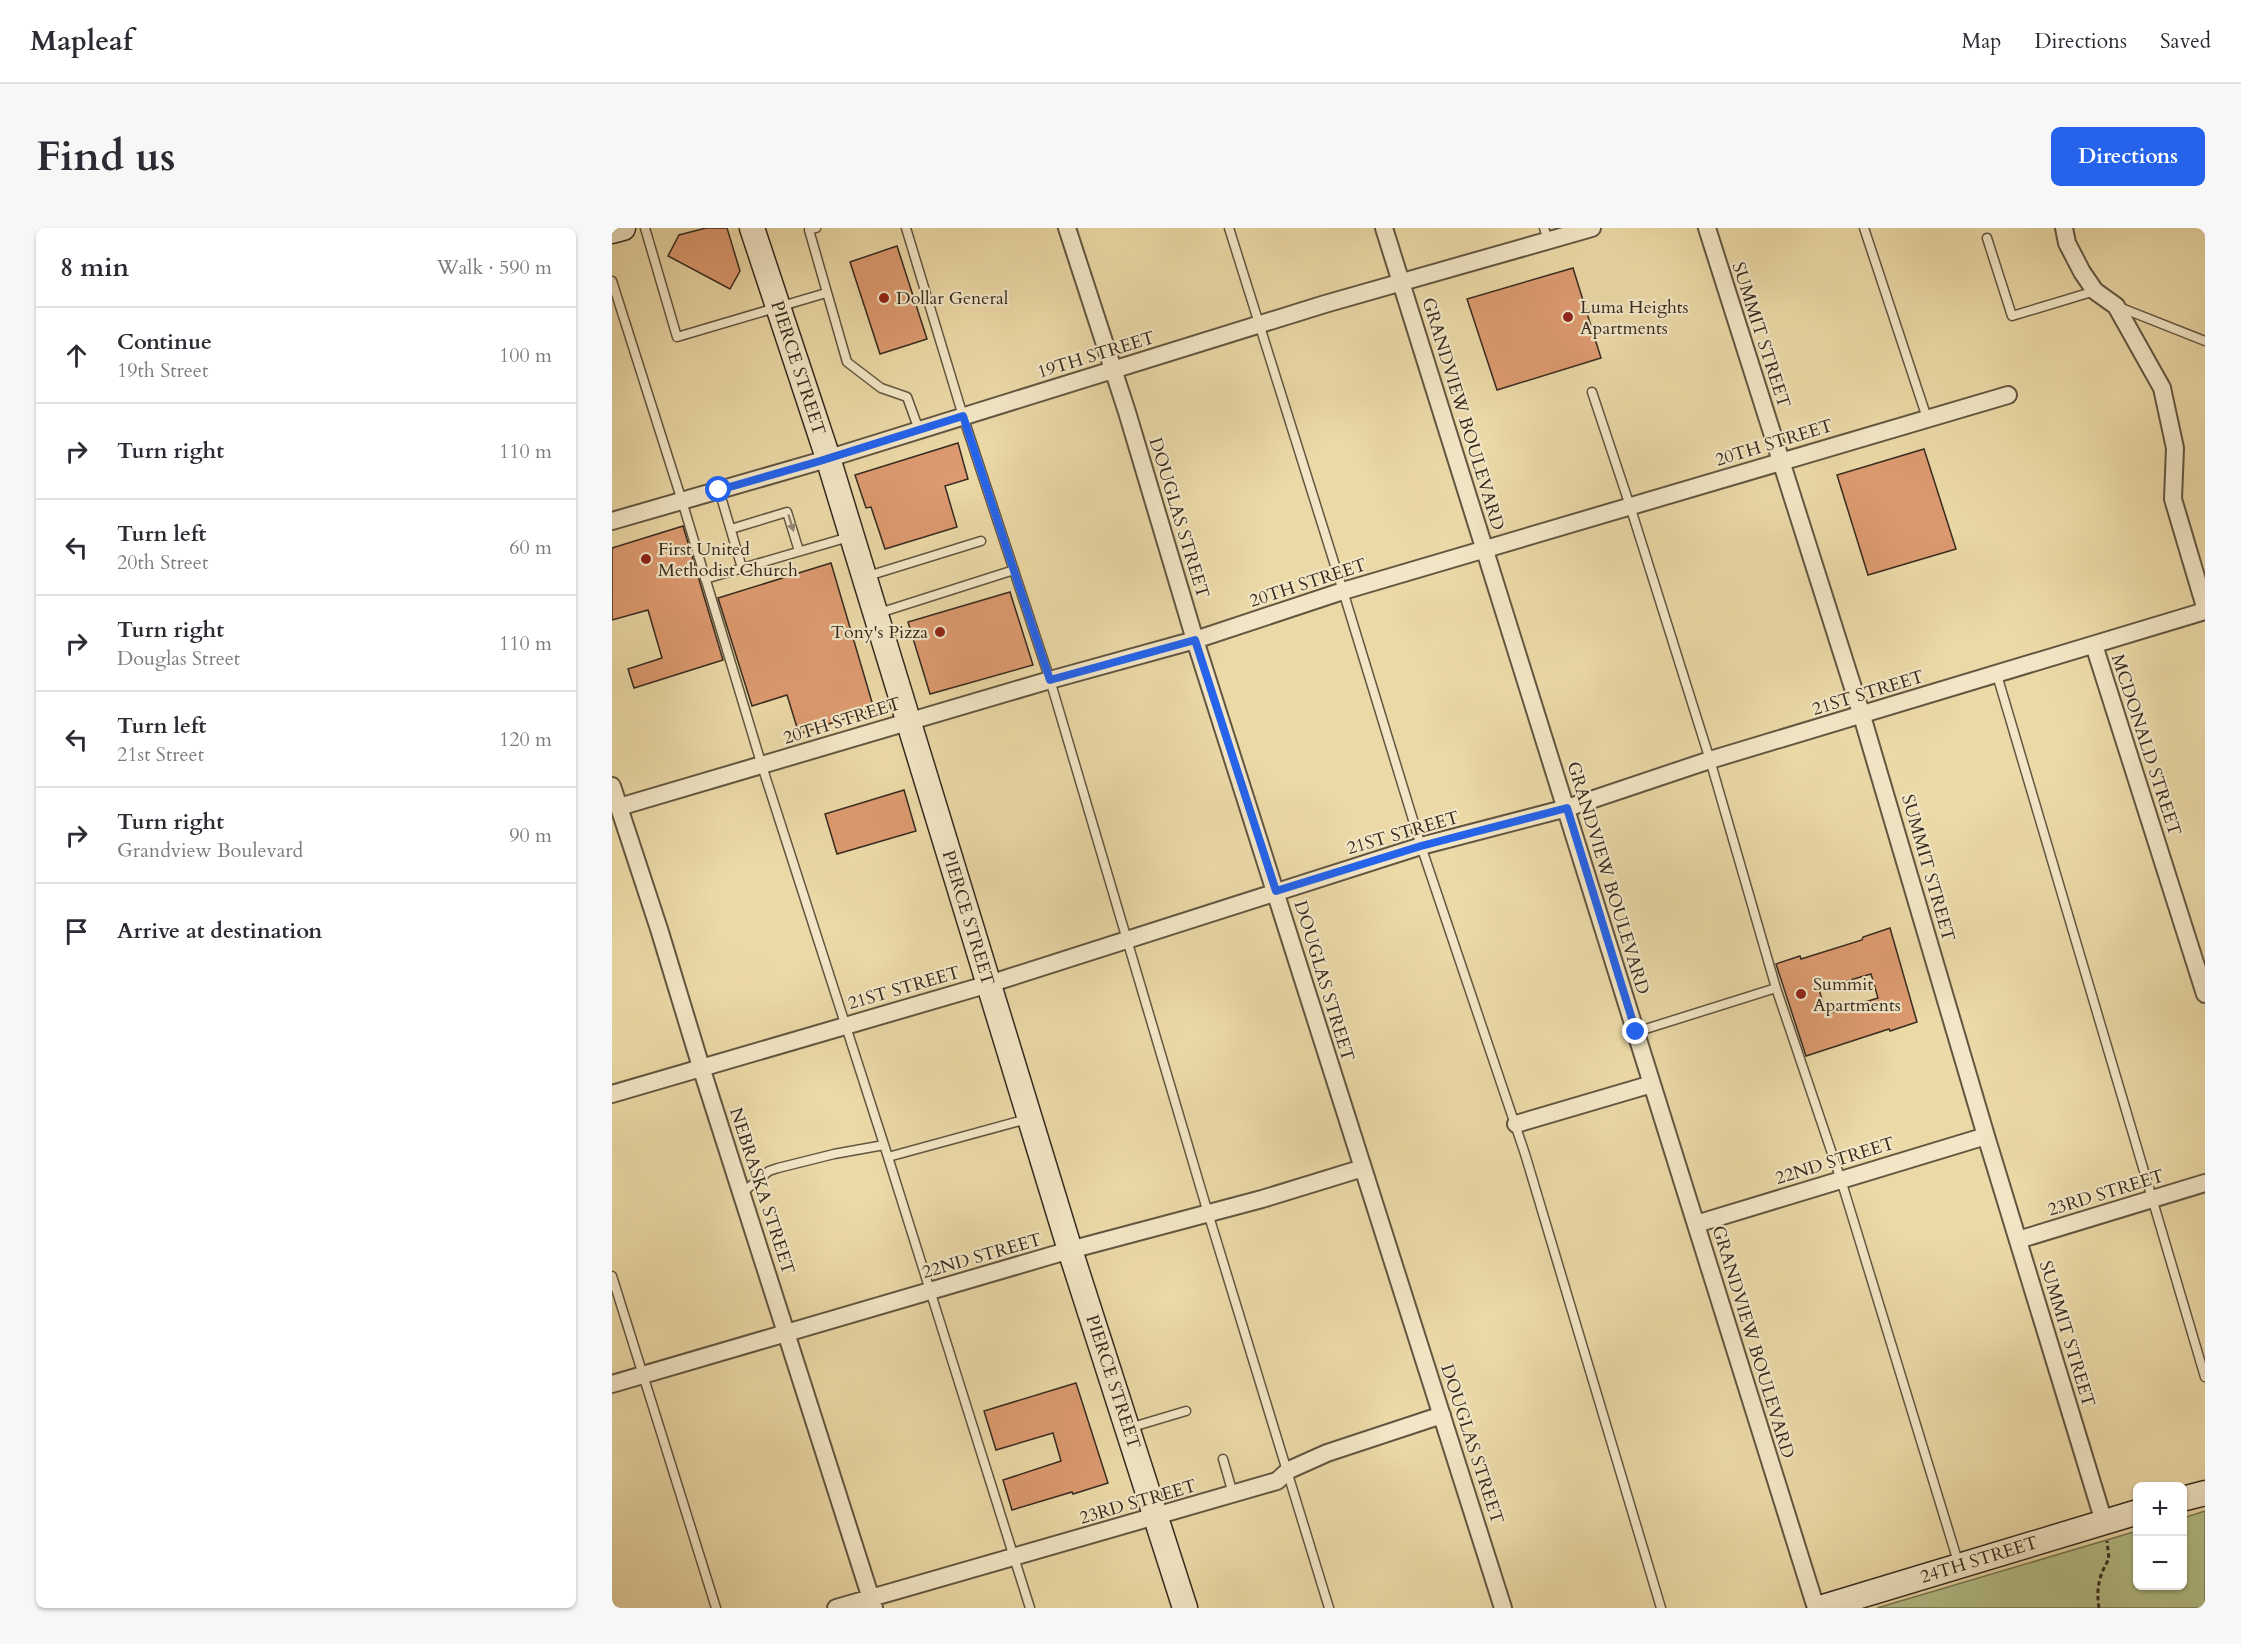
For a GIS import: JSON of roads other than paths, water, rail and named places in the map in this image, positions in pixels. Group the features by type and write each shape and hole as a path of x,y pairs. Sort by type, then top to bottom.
{"main road":[{"path":"612,231 623,228"},
{"name":"PIERCE STREET","path":"752,228 828,458 1070,1250 1185,1608"},
{"path":"2187,1498 2205,1493"},
{"name":"24TH STREET","path":"1818,1608 2133,1513"}],"street":[{"name":"DOUGLAS STREET","path":"1066,228 1503,1608"},
{"name":"GRANDVIEW BOULEVARD","path":"1384,228 1818,1608"},
{"name":"19TH STREET","path":"612,521 1113,371 1401,282 1546,234 1592,228"},
{"name":"SUMMIT STREET","path":"1707,228 1862,716 1986,1136 2104,1521"},
{"path":"2064,228 2067,243 2082,272 2095,291 2116,306 2162,388 2175,448 2174,499 2205,607"},
{"name":"20TH STREET","path":"616,808 1050,680 1195,640 1343,591 2008,394"},
{"name":"21ST STREET","path":"612,1094 701,1066 989,984 1421,846 1567,808 1710,760 2205,611"},
{"name":"MCDONALD STREET","path":"2094,645 2205,994"},
{"name":"NEBRASKA STREET","path":"612,786 616,808 659,929 873,1603"},
{"path":"1516,1124 1652,1084"},
{"name":"22ND STREET","path":"1696,1224 1986,1136"},
{"name":"22ND STREET","path":"612,1384 1070,1250 1209,1213 1363,1168"},
{"name":"23RD STREET","path":"2018,1240 2205,1183"},
{"name":"23RD STREET","path":"836,1608 873,1603 1013,1558 1233,1495 1277,1481 1288,1470 1327,1453 1443,1415"}],"lane":[{"path":"645,228 677,337 826,293"},
{"path":"816,228 809,230 848,362 881,388 907,397 919,430"},
{"path":"906,228 963,416 1050,680 1329,1608"},
{"path":"1229,228 1421,846 1516,1124 1660,1608"},
{"path":"1864,228 1928,418"},
{"path":"1988,238 2012,316 2095,291"},
{"path":"612,281 682,501 762,766 885,1145 1030,1608"},
{"path":"2116,306 2205,341"},
{"path":"1592,392 1710,760 1776,988 1841,1180 1959,1566"},
{"path":"719,490 742,568"},
{"path":"731,529 787,512 799,551"},
{"path":"705,579 852,537"},
{"path":"864,577 981,541"},
{"path":"876,614 1014,570"},
{"path":"1997,675 2205,1377"},
{"path":"1636,1032 1776,988"},
{"path":"888,1157 1030,1118"},
{"path":"742,1194 769,1172 778,1168 834,1154 885,1145"},
{"path":"612,1276 716,1608"},
{"path":"1128,1428 1186,1411"},
{"path":"1223,1459 1233,1495"}],"place":[{"name":"Dollar General","path":"884,298"},
{"name":"Luma Heights Apartments","path":"1568,317"},
{"name":"First United Methodist Church","path":"646,559"},
{"name":"Tony's Pizza","path":"940,632"},
{"name":"Summit Apartments","path":"1801,994"}]}
